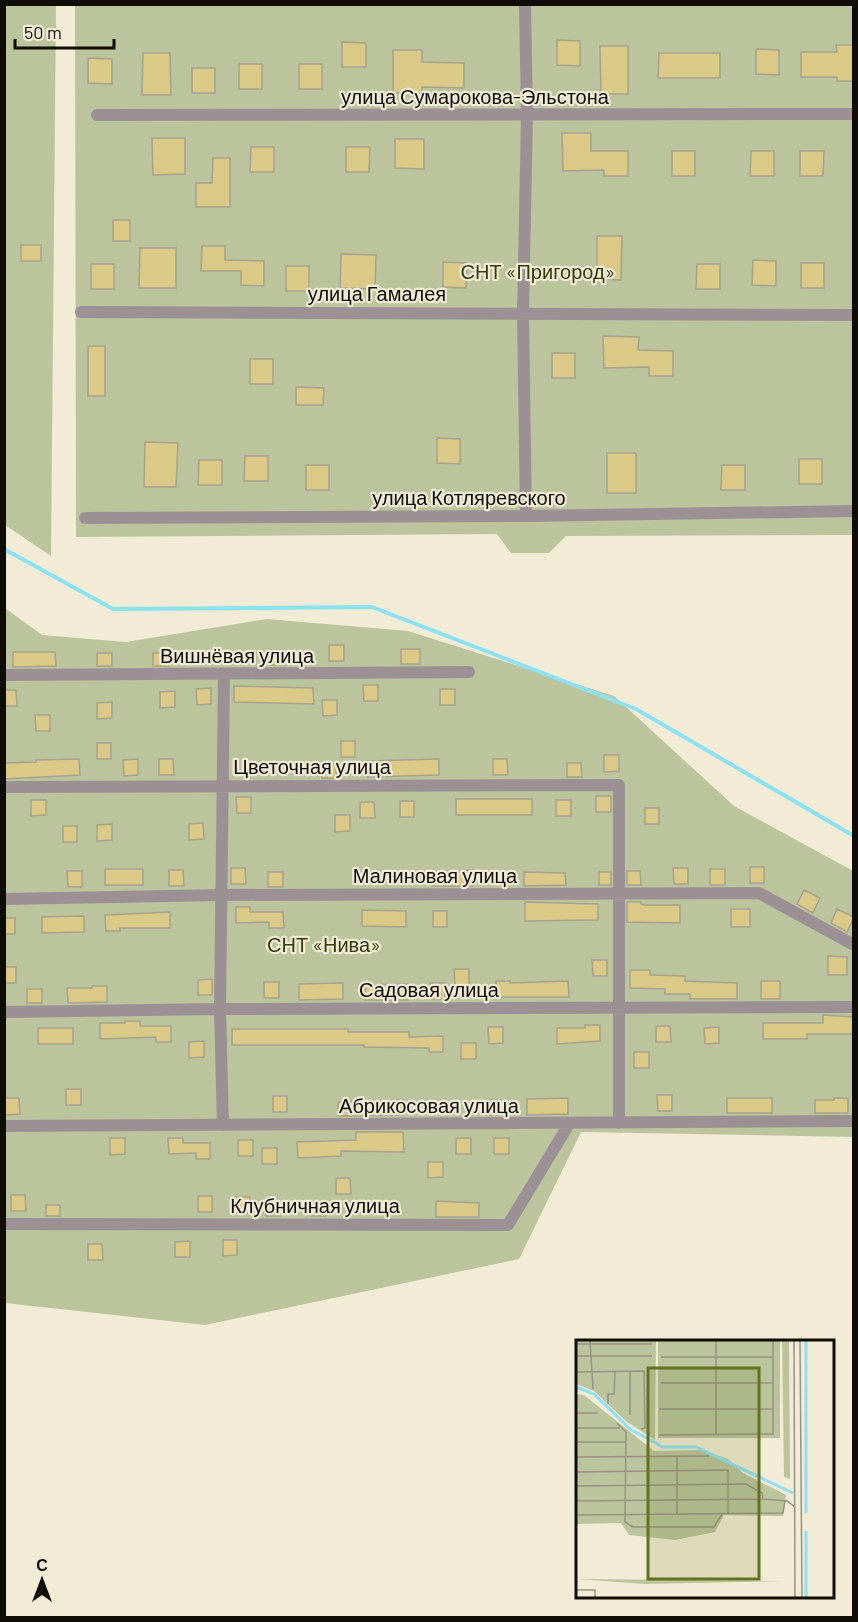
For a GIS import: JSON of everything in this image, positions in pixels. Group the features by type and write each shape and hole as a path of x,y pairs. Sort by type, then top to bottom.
{"street":[{"path":"525,4 523,315 526,516"},
{"name":"улица Сумарокова-Эльстона","path":"97,116 854,114"},
{"name":"улица Гамалея","path":"81,312 854,315"},
{"name":"улица Котляревского","path":"85,518 526,516 854,511"},
{"name":"Вишнёвая улица","path":"4,675 469,672"},
{"path":"223,1125 220,1009 224,675"},
{"name":"Цветочная улица","path":"4,787 619,785 620,893"},
{"path":"619,1124 620,893"},
{"name":"Малиновая улица","path":"4,899 222,895 759,894 854,945"},
{"name":"Садовая улица","path":"4,1012 854,1007"},
{"name":"Абрикосовая улица","path":"4,1126 854,1121"},
{"name":"Клубничная улица","path":"4,1224 508,1225 569,1124"}],"green space":[{"path":"4,5 56,5 51,556 5,525"},
{"name":"СНТ «Пригород»","path":"75,5 853,5 853,535 566,536 549,553 511,553 497,534 76,537"},
{"name":"СНТ «Нива»","path":"5,608 42,635 126,642 267,619 408,631 614,696 734,806 853,871 853,1137 581,1132 519,1259 205,1325 5,1303"}],"building":[{"path":"557,40 580,41 580,66 557,65"},
{"path":"342,42 366,43 366,67 342,67"},
{"path":"836,45 854,45 854,81 837,81 837,77 801,77 801,52 837,52"},
{"path":"600,46 628,46 628,94 601,94"},
{"path":"756,49 779,50 779,75 756,74"},
{"path":"393,50 422,50 422,62 464,63 464,88 422,87 422,93 393,93"},
{"path":"143,53 170,53 171,95 142,95"},
{"path":"659,53 720,53 720,78 658,78"},
{"path":"88,58 112,59 112,84 88,83"},
{"path":"239,64 262,64 262,89 239,89"},
{"path":"299,64 322,64 322,89 299,89"},
{"path":"192,68 215,68 215,93 192,93"},
{"path":"562,133 591,133 591,151 628,151 628,176 604,176 604,170 563,171"},
{"path":"152,138 185,138 185,174 153,175"},
{"path":"395,139 424,139 424,169 395,168"},
{"path":"251,147 274,147 274,172 250,172"},
{"path":"346,147 370,147 369,172 346,172"},
{"path":"672,151 695,151 695,176 672,176"},
{"path":"751,151 774,151 774,176 750,176"},
{"path":"800,151 824,151 823,176 800,176"},
{"path":"213,158 230,158 230,207 196,207 196,183 212,183"},
{"path":"113,220 130,220 130,241 113,241"},
{"path":"597,236 622,236 621,280 597,279"},
{"path":"21,245 41,245 41,261 21,261"},
{"path":"202,246 225,246 225,260 264,261 264,286 241,285 241,271 201,271"},
{"path":"140,248 176,248 176,288 139,288"},
{"path":"341,254 376,255 375,289 340,288"},
{"path":"753,260 776,261 776,286 752,285"},
{"path":"443,262 466,263 466,288 443,287"},
{"path":"801,263 824,263 824,288 801,288"},
{"path":"91,264 114,264 114,289 91,289"},
{"path":"697,264 720,264 720,289 696,289"},
{"path":"286,266 309,266 309,291 286,291"},
{"path":"603,336 639,337 638,350 673,351 673,376 649,376 649,367 604,368"},
{"path":"88,346 105,346 105,396 88,396"},
{"path":"552,353 575,353 575,378 552,378"},
{"path":"250,359 273,359 273,384 250,384"},
{"path":"296,387 324,388 323,405 296,405"},
{"path":"437,438 460,439 460,464 437,463"},
{"path":"145,442 178,443 176,487 144,487"},
{"path":"607,453 636,453 636,493 607,493"},
{"path":"245,456 268,456 268,481 244,481"},
{"path":"799,459 822,459 822,484 799,484"},
{"path":"199,460 222,460 222,485 198,485"},
{"path":"306,465 329,465 329,490 306,490"},
{"path":"722,465 745,465 745,490 721,490"},
{"path":"329,645 344,645 344,661 329,661"},
{"path":"401,649 420,649 420,664 401,664"},
{"path":"270,650 284,650 284,665 270,665"},
{"path":"13,652 55,652 56,666 13,667"},
{"path":"97,653 112,653 112,666 97,666"},
{"path":"153,653 168,653 168,666 153,666"},
{"path":"363,685 378,685 378,701 364,701"},
{"path":"234,686 313,688 314,704 234,702"},
{"path":"211,688 211,704 197,705 196,689"},
{"path":"440,689 455,689 455,705 440,705"},
{"path":"4,690 16,690 17,706 4,706"},
{"path":"175,691 175,707 160,708 160,692"},
{"path":"322,700 337,700 337,715 323,716"},
{"path":"112,702 112,718 97,719 97,703"},
{"path":"35,715 50,715 50,731 36,731"},
{"path":"341,741 355,741 355,757 341,757"},
{"path":"97,743 111,743 111,759 97,759"},
{"path":"604,755 619,755 619,771 604,772"},
{"path":"79,759 80,775 4,779 4,763"},
{"path":"138,759 138,775 124,776 123,760"},
{"path":"159,759 173,759 174,775 159,775"},
{"path":"439,759 439,775 367,777 366,761"},
{"path":"493,759 507,759 508,775 493,775"},
{"path":"321,763 336,763 336,778 322,778"},
{"path":"567,763 581,763 582,777 567,777"},
{"path":"596,796 611,796 611,812 596,812"},
{"path":"236,797 251,797 251,813 237,813"},
{"path":"456,799 532,799 532,815 456,815"},
{"path":"31,800 46,800 46,815 31,816"},
{"path":"556,800 571,800 571,816 556,816"},
{"path":"400,801 414,801 414,817 400,817"},
{"path":"360,802 374,802 375,818 360,818"},
{"path":"645,808 659,808 659,824 645,824"},
{"path":"335,815 350,815 350,831 335,832"},
{"path":"203,823 204,839 189,840 189,824"},
{"path":"112,824 112,840 97,841 97,825"},
{"path":"63,826 77,826 77,842 63,842"},
{"path":"750,867 764,867 764,883 750,883"},
{"path":"231,868 245,868 246,884 231,884"},
{"path":"673,868 688,868 688,884 674,884"},
{"path":"105,869 143,869 143,885 105,885"},
{"path":"710,869 725,869 725,885 710,885"},
{"path":"169,870 183,870 184,886 169,886"},
{"path":"473,870 473,886 432,886 432,872"},
{"path":"67,871 82,871 82,887 68,887"},
{"path":"627,871 640,871 641,885 627,885"},
{"path":"268,872 283,872 283,887 268,887"},
{"path":"524,872 565,873 566,885 524,886"},
{"path":"599,872 611,872 611,885 599,885"},
{"path":"804,890 820,898 813,913 797,904"},
{"path":"525,902 598,904 598,920 525,921"},
{"path":"627,902 641,902 644,905 680,905 680,923 627,922"},
{"path":"236,907 250,907 250,912 283,912 284,928 269,928 269,922 236,923"},
{"path":"731,909 750,909 750,927 731,927"},
{"path":"837,909 854,917 847,932 831,923"},
{"path":"362,910 406,911 406,927 362,926"},
{"path":"433,911 447,911 447,927 433,927"},
{"path":"170,912 170,928 120,928 120,931 106,931 105,915"},
{"path":"84,916 84,932 42,933 42,917"},
{"path":"4,918 15,918 15,934 4,934"},
{"path":"828,956 847,957 847,975 828,975"},
{"path":"592,960 607,960 607,976 593,976"},
{"path":"4,967 16,967 16,983 4,983"},
{"path":"454,969 469,969 469,985 455,985"},
{"path":"630,970 650,970 650,975 685,976 685,981 737,983 737,999 690,999 690,994 665,994 665,989 630,988"},
{"path":"212,979 212,995 198,995 198,980"},
{"path":"496,981 510,981 510,983 568,981 569,997 496,997"},
{"path":"761,981 780,981 780,999 761,999"},
{"path":"264,982 279,982 279,998 264,998"},
{"path":"343,983 343,999 299,1000 299,984"},
{"path":"430,983 445,983 445,999 431,999"},
{"path":"408,984 408,1000 365,1000 365,985"},
{"path":"92,986 107,986 107,1002 68,1003 67,988 92,988"},
{"path":"27,989 42,989 42,1003 27,1003"},
{"path":"823,1015 854,1017 854,1034 807,1034 807,1039 763,1039 763,1023 823,1023"},
{"path":"125,1021 140,1021 140,1026 171,1026 171,1042 156,1042 156,1037 100,1039 100,1023 125,1023"},
{"path":"585,1025 600,1025 600,1041 557,1044 557,1028 585,1028"},
{"path":"656,1026 670,1026 671,1042 656,1042"},
{"path":"488,1027 503,1027 503,1043 489,1044"},
{"path":"719,1027 719,1043 705,1044 704,1028"},
{"path":"38,1028 73,1028 73,1044 38,1044"},
{"path":"232,1029 348,1029 348,1032 409,1032 409,1037 443,1036 443,1052 429,1052 429,1048 364,1047 364,1045 232,1045"},
{"path":"204,1041 204,1057 189,1058 189,1042"},
{"path":"461,1043 476,1043 476,1059 461,1059"},
{"path":"634,1052 649,1052 649,1068 634,1068"},
{"path":"66,1089 81,1089 81,1105 66,1105"},
{"path":"657,1095 672,1095 672,1111 658,1111"},
{"path":"273,1096 287,1096 287,1112 273,1112"},
{"path":"5,1098 19,1098 20,1114 5,1115"},
{"path":"568,1098 568,1114 527,1115 527,1099"},
{"path":"727,1098 772,1098 772,1113 727,1113"},
{"path":"834,1098 848,1098 848,1113 815,1113 815,1100 834,1100"},
{"path":"403,1100 403,1115 338,1116 338,1102"},
{"path":"486,1100 501,1100 501,1115 486,1115"},
{"path":"356,1132 403,1132 404,1152 341,1151 341,1156 298,1158 297,1142 356,1140"},
{"path":"110,1138 125,1138 125,1154 110,1155"},
{"path":"168,1138 183,1138 183,1143 210,1143 210,1159 196,1159 196,1153 169,1154"},
{"path":"456,1138 471,1138 471,1154 456,1154"},
{"path":"494,1138 509,1138 509,1154 494,1154"},
{"path":"238,1140 253,1140 253,1156 238,1156"},
{"path":"262,1148 277,1148 277,1164 262,1164"},
{"path":"428,1162 443,1162 443,1177 428,1178"},
{"path":"336,1178 350,1178 351,1194 336,1194"},
{"path":"11,1195 25,1195 26,1211 11,1211"},
{"path":"198,1196 212,1196 212,1212 198,1212"},
{"path":"235,1197 250,1197 250,1213 235,1213"},
{"path":"311,1201 326,1201 326,1216 311,1216"},
{"path":"436,1201 479,1203 479,1217 436,1217"},
{"path":"265,1204 280,1204 280,1216 266,1216"},
{"path":"46,1205 60,1205 60,1216 46,1216"},
{"path":"223,1240 237,1240 237,1255 223,1256"},
{"path":"190,1241 190,1257 175,1257 175,1242"},
{"path":"88,1244 102,1244 103,1260 88,1260"}],"waterway":[{"path":"4,549 113,609 372,607 636,709 854,836"}]}
